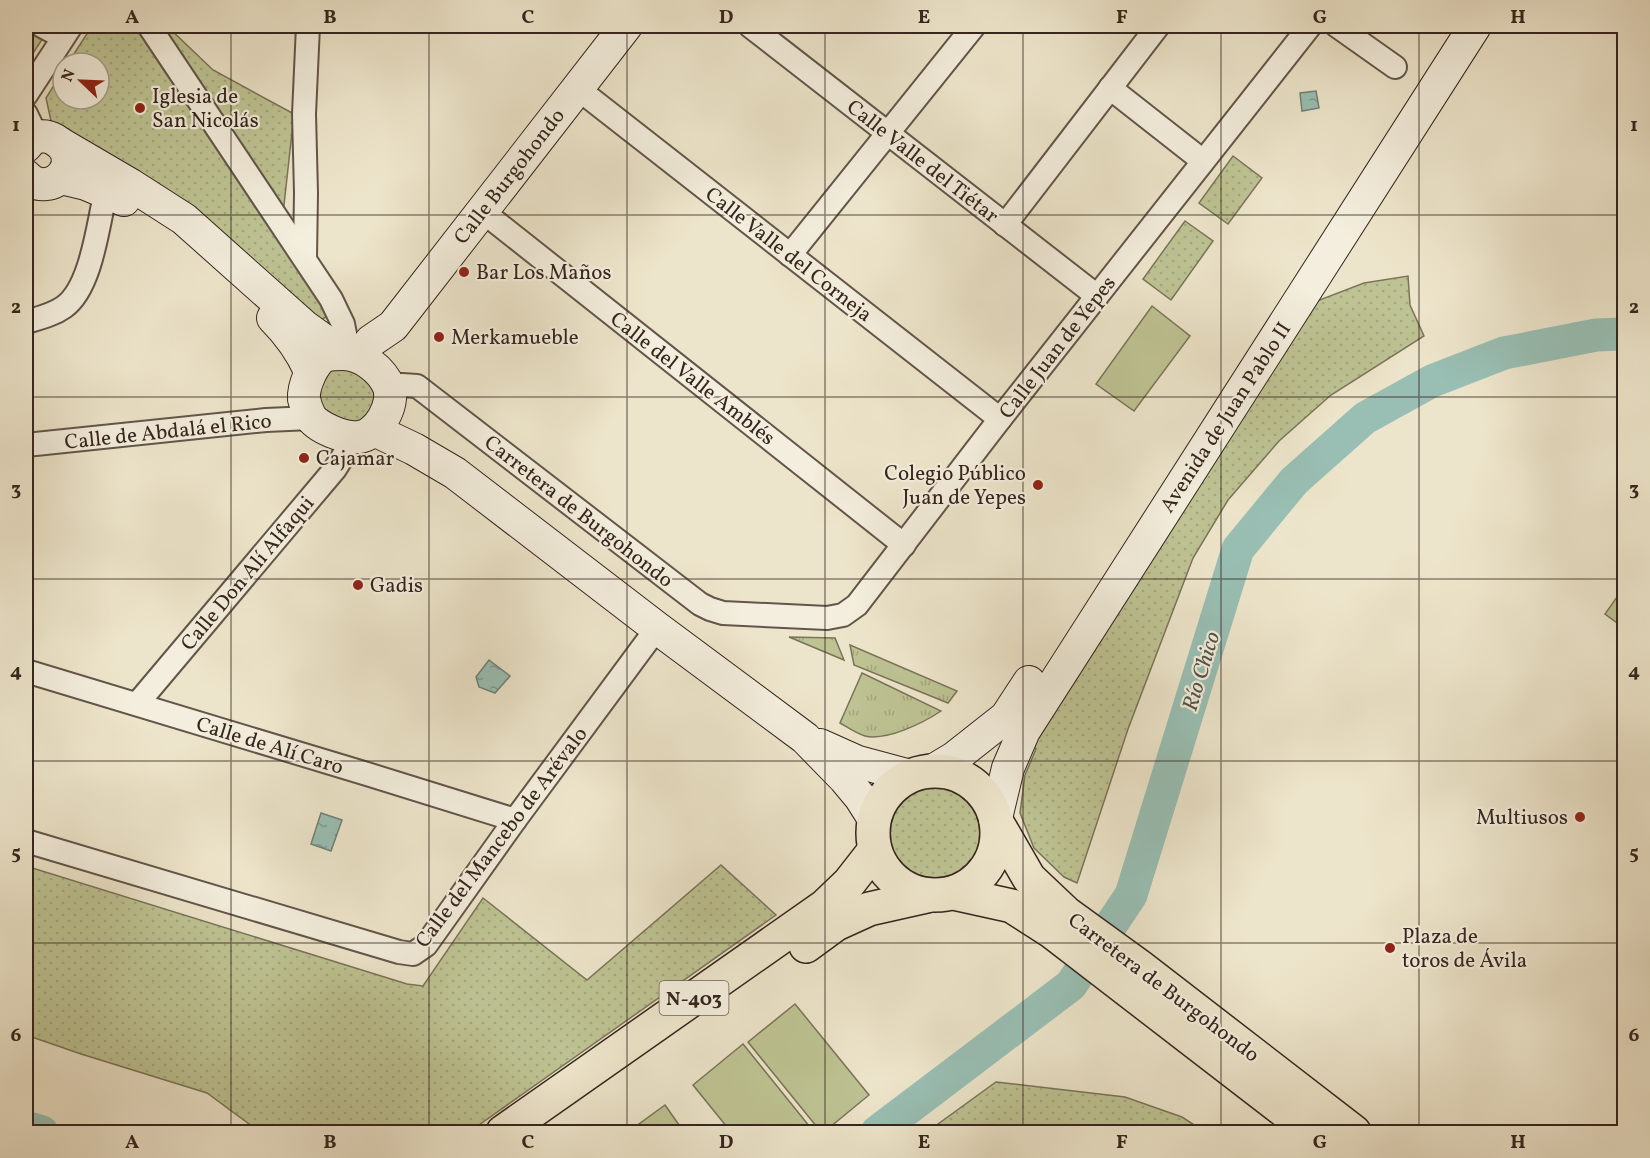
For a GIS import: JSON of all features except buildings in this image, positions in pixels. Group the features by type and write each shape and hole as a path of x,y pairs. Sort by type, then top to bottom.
{"highway":[{"path":"874,851 872,835 874,819 881,801 893,786 922,773 955,774 973,783 987,799 996,820"},
{"name":"N-403","path":"542,1132 836,924 869,909 940,894 969,885 983,873 993,857 997,840 996,820"},
{"name":"Carretera de Burgohondo","path":"996,820 1029,878 1059,922"},
{"name":"N-403","path":"503,1132 825,906 849,883 874,851 882,867 894,881 909,891 940,894"},
{"name":"Carretera de Burgohondo","path":"940,894 1012,906 1059,922 1354,1132"},
{"name":"Carretera de Burgohondo","path":"1129,974 1312,1132"}],"main road":[{"name":"Calle Burgohondo","path":"368,370 393,326 626,26"},
{"name":"Avenida de Juan Pablo II","path":"922,773 954,758 1006,717 1451,26"},
{"name":"Avenida de Juan Pablo II","path":"996,820 1008,768 1024,731 1475,26"},
{"name":"Carretera de Burgohondo","path":"37,135 142,191 184,219 304,327 368,370 455,472"},
{"path":"27,180 52,184 62,178 67,166 67,154 37,135"},
{"path":"62,178 106,191 132,203 175,230 276,321 302,354 310,371"},
{"path":"324,356 368,370 384,417 362,434 330,431 311,418 304,398 310,371 324,356"},
{"name":"Carretera de Burgohondo","path":"362,434 414,448 455,472 657,628 805,738 845,779 874,819"},
{"name":"Carretera de Burgohondo","path":"805,738 858,762 922,773"}],"street":[{"path":"26,95 67,31 42,26"},
{"path":"149,26 331,299 368,370"},
{"path":"304,259 306,193 304,114 308,26"},
{"path":"790,255 974,26"},
{"path":"1005,225 1158,26"},
{"name":"Calle Juan de Yepes","path":"778,616 827,618 843,615 856,605 1310,26"},
{"path":"1337,26 1395,67"},
{"name":"Calle Valle del Tiétar","path":"762,29 888,133 1097,296"},
{"name":"Calle Valle del Corneja","path":"577,88 1000,419"},
{"path":"1110,88 1203,161"},
{"path":"26,322 66,306 79,290 88,270 106,191"},
{"name":"Calle del Valle Amblés","path":"482,211 904,545"},
{"name":"Carretera de Burgohondo","path":"368,370 402,385 417,386 700,604 723,613 778,616"},
{"name":"Calle de Abdalá el Rico","path":"26,445 266,420 311,418"},
{"name":"Calle Don Alí Alfaqui","path":"136,704 362,434"},
{"name":"Calle del Mancebo de Arévalo","path":"26,841 399,952 413,954 426,945 657,628"},
{"name":"Calle de Alí Caro","path":"26,671 515,820"}],"green space":[{"path":"92,26 137,26 332,313 315,324 194,218 51,121 46,98 51,90 51,111 111,111 111,51 76,51"},
{"path":"158,26 167,26 213,70 294,114 283,214"},
{"path":"26,28 43,38 26,64"},
{"path":"1233,156 1262,178 1228,224 1199,203"},
{"path":"1185,221 1213,241 1171,300 1143,279"},
{"path":"1408,276 1410,305 1424,336 1331,395 1279,441 1228,500 1193,558 1128,729 1077,883 1064,877 1034,848 1020,813 1025,775 1036,749 1027,745 1309,304 1364,283"},
{"path":"1152,306 1190,336 1134,411 1096,384"},
{"path":"347,364 377,387 368,419 343,425 317,405 323,370"},
{"path":"1624,587 1624,628 1605,614"},
{"path":"789,637 835,638 844,660"},
{"path":"850,645 957,691 948,703 854,665"},
{"path":"862,673 941,711 915,726 884,736 859,734 840,723"},
{"path":"927,783 945,786 964,797 979,813 983,823 984,844 980,855 966,873 949,881 931,882 914,876 899,866 889,851 885,833 889,814 897,800 909,789"},
{"path":"721,865 776,915 469,1132 260,1132 207,1093 26,1035 26,866 407,984 423,986 483,898 587,980"},
{"path":"795,1004 869,1095 824,1132 821,1132 748,1042"},
{"path":"743,1044 814,1132 731,1132 693,1085"},
{"path":"996,1082 1125,1097 1182,1117 1205,1132 927,1132"},
{"path":"665,1105 684,1132 628,1132"}],"water":[{"path":"1316,91 1319,108 1302,111 1300,93"},
{"path":"489,660 510,676 495,693 479,687 476,677"},
{"path":"321,813 342,820 331,851 311,844"}],"waterway":[{"name":"Río Chico","path":"877,1132 1071,985 1131,895 1238,549 1294,481 1365,418 1432,381 1504,353 1596,335 1624,334"},
{"path":"26,1127 42,1132"}],"place":[{"name":"Iglesia de San Nicolás","path":"140,108"},
{"name":"Bar Los Maños","path":"464,272"},
{"name":"Merkamueble","path":"439,337"},
{"name":"Cajamar","path":"304,458"},
{"name":"Colegio Público Juan de Yepes","path":"1038,485"},
{"name":"Gadis","path":"358,585"},
{"name":"Multiusos","path":"1580,817"},
{"name":"Plaza de toros de Ávila","path":"1390,948"}]}
